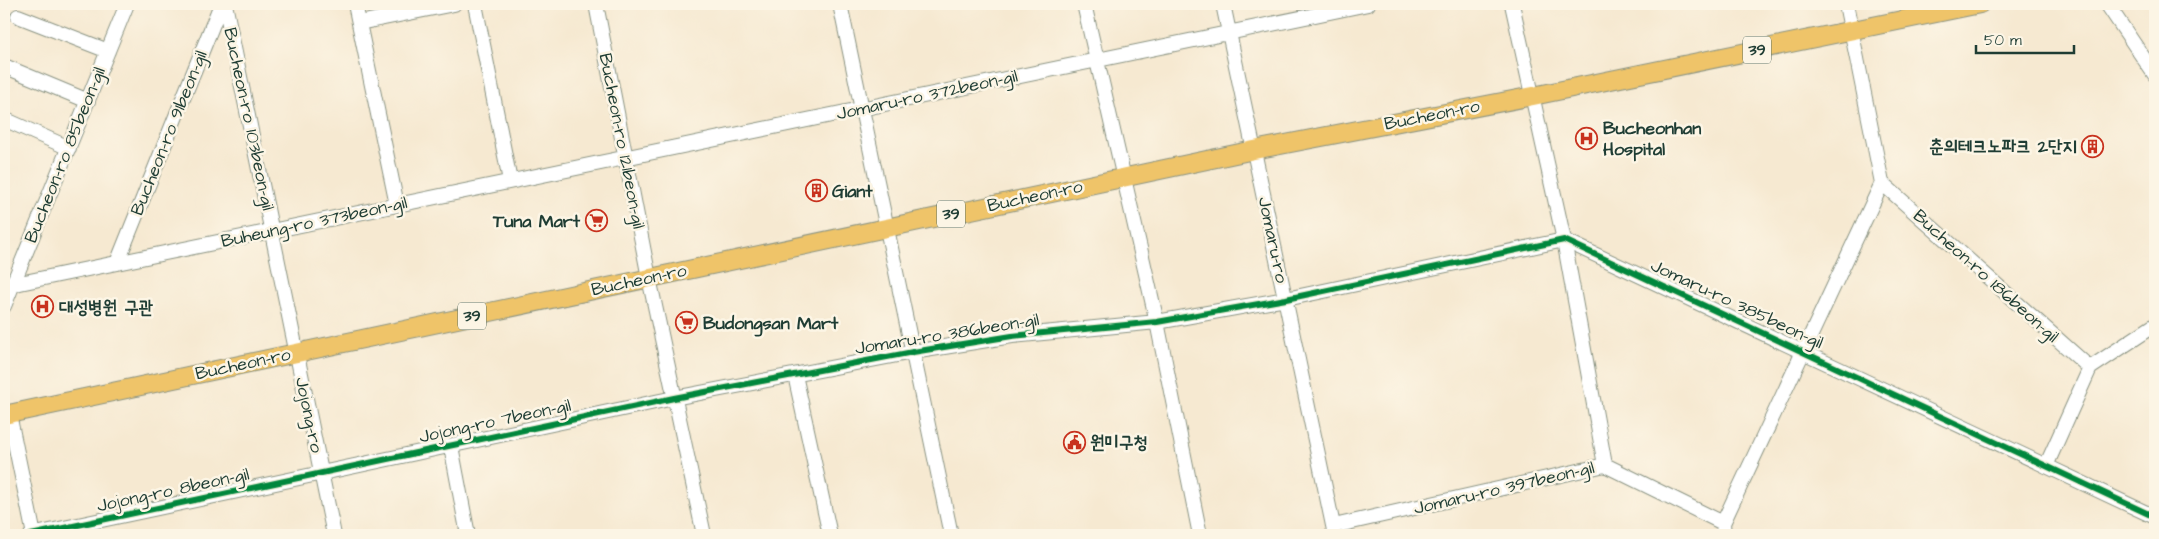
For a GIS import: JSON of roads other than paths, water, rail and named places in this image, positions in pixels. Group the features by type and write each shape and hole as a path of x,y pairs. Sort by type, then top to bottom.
{"main road":[{"name":"Bucheon-ro","path":"6,414 1124,177 1533,96 1980,4"}],"street":[{"name":"Bucheon-ro 85beon-gil","path":"4,306 8,283 68,148 127,4"},
{"name":"Bucheon-ro 91beon-gil","path":"117,263 221,4"},
{"name":"Bucheon-ro 103beon-gil","path":"225,4 273,231 296,353"},
{"path":"355,4 396,205"},
{"path":"359,23 454,4"},
{"path":"475,4 510,181"},
{"name":"Bucheon-ro 121beon-gil","path":"596,4 649,278 704,535"},
{"path":"840,4 951,535"},
{"path":"1084,4 1157,322 1200,535"},
{"name":"Jomaru-ro","path":"1223,4 1334,531"},
{"name":"Jomaru-ro 372beon-gil","path":"625,158 1368,4"},
{"path":"1512,4 1564,240 1605,465"},
{"path":"1723,529 1882,183 1846,4"},
{"path":"2107,4 2155,75"},
{"path":"18,16 108,51"},
{"path":"4,66 88,101"},
{"path":"4,119 68,148"},
{"name":"Buheung-ro 373beon-gil","path":"8,283 117,263 625,158"},
{"name":"Bucheon-ro 186beon-gil","path":"1882,183 2090,368"},
{"path":"1286,299 1564,240"},
{"name":"Jomaru-ro 385beon-gil","path":"1564,240 2155,517"},
{"name":"Jomaru-ro 386beon-gil","path":"674,398 913,352 1012,336 1157,322 1286,299"},
{"path":"2046,466 2090,368 2155,325"},
{"name":"Jojong-ro","path":"296,353 334,535"},
{"path":"795,375 830,535"},
{"name":"Jojong-ro 7beon-gil","path":"321,474 674,398"},
{"path":"6,414 33,535"},
{"path":"451,446 468,535"},
{"name":"Jomaru-ro 397beon-gil","path":"1334,531 1605,465 1723,529"},
{"name":"Jojong-ro 8beon-gil","path":"33,535 321,474"}],"place":[{"name":"Bucheonhan Hospital","path":"1587,138"},
{"name":"춘의테크노파크 2단지","path":"2093,146"},
{"name":"Giant","path":"816,191"},
{"name":"Tuna Mart","path":"596,221"},
{"name":"대성병원 구관","path":"43,307"},
{"name":"Budongsan Mart","path":"687,323"},
{"name":"원미구청","path":"1074,442"}]}
